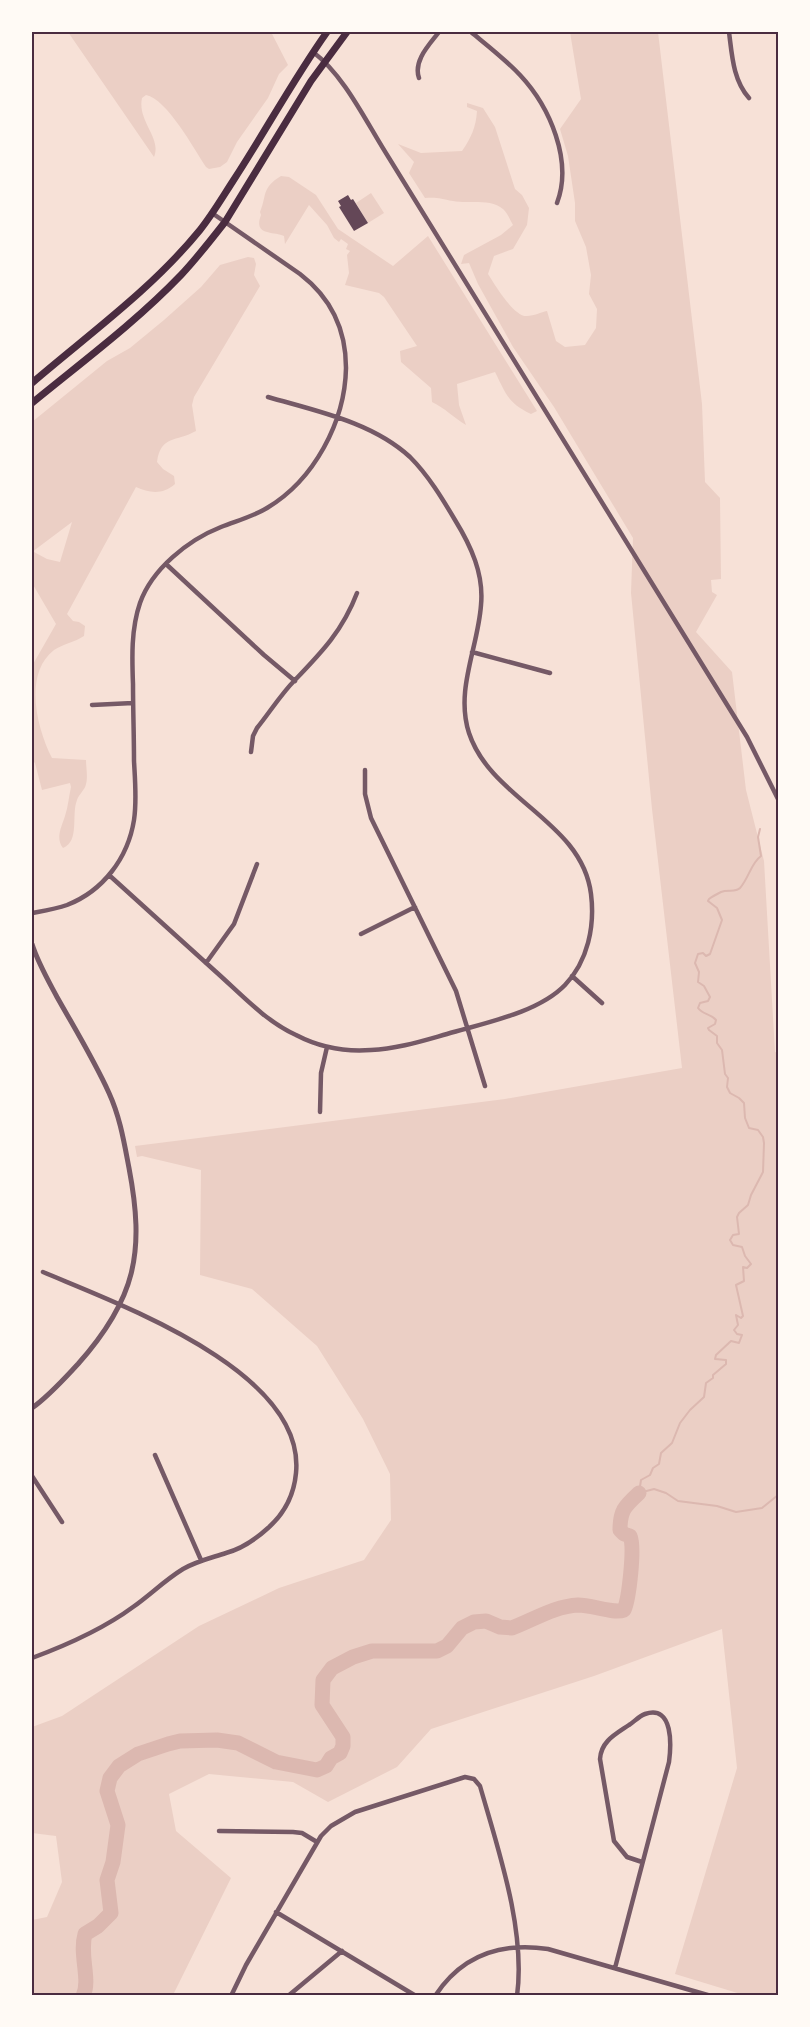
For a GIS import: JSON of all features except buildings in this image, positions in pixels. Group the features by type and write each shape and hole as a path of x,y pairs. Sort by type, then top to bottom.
{"main road":[{"path":"32,383 153,279 187,245 212,213 327,32"},
{"path":"32,403 156,300 181,275 225,222 325,61 347,32"}],"street":[{"path":"419,78 418,63 439,32"},
{"path":"471,32 521,76 548,118 560,155 563,177 557,203"},
{"path":"729,32 736,77 749,99"},
{"path":"313,52 325,61 346,89 383,148 747,737 778,799"},
{"path":"32,913 75,902 90,893 109,875 128,844 135,819 132,663 135,623 146,591 166,564 188,545 205,534 251,517 287,494 309,469 324,446 337,418 343,392 346,357 341,332 328,303 320,291 300,273 212,213"},
{"path":"109,875 281,1027 310,1042 327,1047 350,1050 387,1049 501,1018 543,1001 564,986 585,953 592,922 592,904 587,876 575,852 539,816 499,782 481,759 472,741 465,716 464,702 481,609 481,581 473,554 459,526 432,484 409,457 383,437 337,418 268,397"},
{"path":"166,564 295,681"},
{"path":"251,752 253,736 257,728 335,636 357,593"},
{"path":"472,652 550,673"},
{"path":"92,705 133,703"},
{"path":"365,770 365,794 371,818 456,992 485,1086"},
{"path":"206,963 234,924 257,864"},
{"path":"361,934 415,907"},
{"path":"32,944 41,967 103,1081 114,1107 123,1136 134,1193 137,1225 133,1264 127,1289 105,1332 61,1383 32,1408"},
{"path":"572,976 602,1003"},
{"path":"320,1112 321,1073 327,1047"},
{"path":"32,1658 80,1639 104,1626 130,1609 173,1574 201,1560 240,1548 255,1539 279,1517 288,1504 297,1467 293,1441 285,1422 260,1392 230,1365 192,1341 119,1304 43,1272"},
{"path":"155,1455 201,1560"},
{"path":"32,1476 62,1522"},
{"path":"615,1968 669,1762 668,1723 652,1713 644,1715 607,1741 600,1752 614,1841 627,1857 642,1862"},
{"path":"231,1995 317,1842 331,1826 354,1812 465,1777 474,1779 480,1786 505,1877 517,1946 517,1995"},
{"path":"219,1831 302,1833 317,1842"},
{"path":"276,1912 417,1995"},
{"path":"435,1995 447,1980 469,1962 494,1950 517,1946 548,1948 711,1995"},
{"path":"288,1995 342,1952"}],"shaded area":[{"path":"68,32 271,32 288,65 279,74 268,98 237,142 227,162 220,167 209,169 163,105 146,95 142,98 141,106 155,143 154,157"},
{"path":"570,32 658,32 702,404 705,482 720,498 721,579 711,580 712,592 717,595 696,632 732,672 746,790 764,861 775,1052 778,1053 778,1995 744,1995 675,1974 737,1768 722,1629 594,1676 431,1729 397,1767 328,1802 293,1782 209,1774 169,1794 176,1831 231,1878 173,1995 32,1995 32,1920 47,1917 62,1882 56,1836 32,1833 32,1727 62,1716 199,1626 279,1588 364,1560 391,1520 390,1474 363,1419 317,1346 252,1289 200,1275 201,1170 142,1156 137,1157 135,1146 505,1099 682,1068 652,809 631,593 633,538 554,407 513,347 469,263 461,264 464,255 501,235 513,225 507,214 503,209 492,204 425,198 409,173 414,162 398,144 421,153 462,151 472,132 477,111 467,107 467,103 483,108 495,127 515,189 522,195 529,208 527,225 513,249 494,256 488,274 505,300 522,315 530,316 547,311 556,341 565,347 585,345 596,328 597,309 589,294 591,275 586,247 575,221 575,203 568,156 560,129 581,99"},
{"path":"281,176 289,177 316,195 338,229 393,266 428,236 537,411 531,414 512,402 495,372 457,384 459,405 466,425 432,402 431,388 401,362 400,351 417,346 384,297 379,293 345,285 349,273 347,255 350,251 346,249 348,244 341,239 339,242 334,238 327,225 309,205 285,244 284,236 262,230 259,222 260,212 267,188"},
{"path":"371,193 384,213 368,223 356,203"},
{"path":"248,257 254,258 256,264 254,275 260,286 194,397 192,405 196,431 170,440 159,453 157,462 174,476 175,484 166,490 156,492 136,487 67,614 73,621 85,626 84,636 54,650 44,660 38,673 36,702 38,717 52,758 86,760 87,781 75,806 72,840 63,848 59,836 68,805 70,783 42,790 35,763 32,760 32,666 56,624 32,583 32,554 34,552 47,559 60,562 72,522 32,552 32,422 107,361 130,348 164,320 201,287 220,265"}],"waterway":[{"path":"639,1493 641,1480 650,1475 653,1468 659,1464 661,1453 672,1443 680,1423 704,1397 706,1383 726,1364 726,1360 715,1359 716,1355 731,1341 739,1343 742,1335 737,1334 734,1330 738,1325 736,1315 741,1318 743,1316 736,1285 744,1281 743,1267 747,1268 751,1264 742,1247 733,1245 730,1240 733,1235 739,1234 737,1217 748,1205 763,1172 764,1143 758,1130 749,1128 745,1118 744,1103 730,1093 727,1087 728,1078 725,1074 722,1050 717,1043 717,1036 708,1028 715,1024 716,1020 698,1008 700,1003 708,1001 710,997 704,986 698,982 699,972 695,963 698,954 703,953 706,956 710,954 722,920 717,908 708,901 721,892 734,891 743,884 761,856 758,837 760,829"},
{"path":"639,1493 654,1489 678,1501 717,1506 736,1512 762,1508 778,1495"},
{"path":"83,1996 86,1983 83,1950 85,1934 98,1926 111,1913 107,1880 113,1862 118,1825 107,1791 110,1778 119,1766 138,1754 168,1744 180,1741 217,1740 238,1743 276,1762 317,1770 326,1766 331,1758 340,1753 343,1746 343,1737 322,1705 323,1680 332,1668 353,1657 372,1651 437,1651 447,1646 462,1628 474,1622 486,1621 500,1627 512,1628 569,1606 584,1605 615,1611 624,1610 632,1551 630,1536 620,1530 620,1523 624,1509 639,1493"}]}
